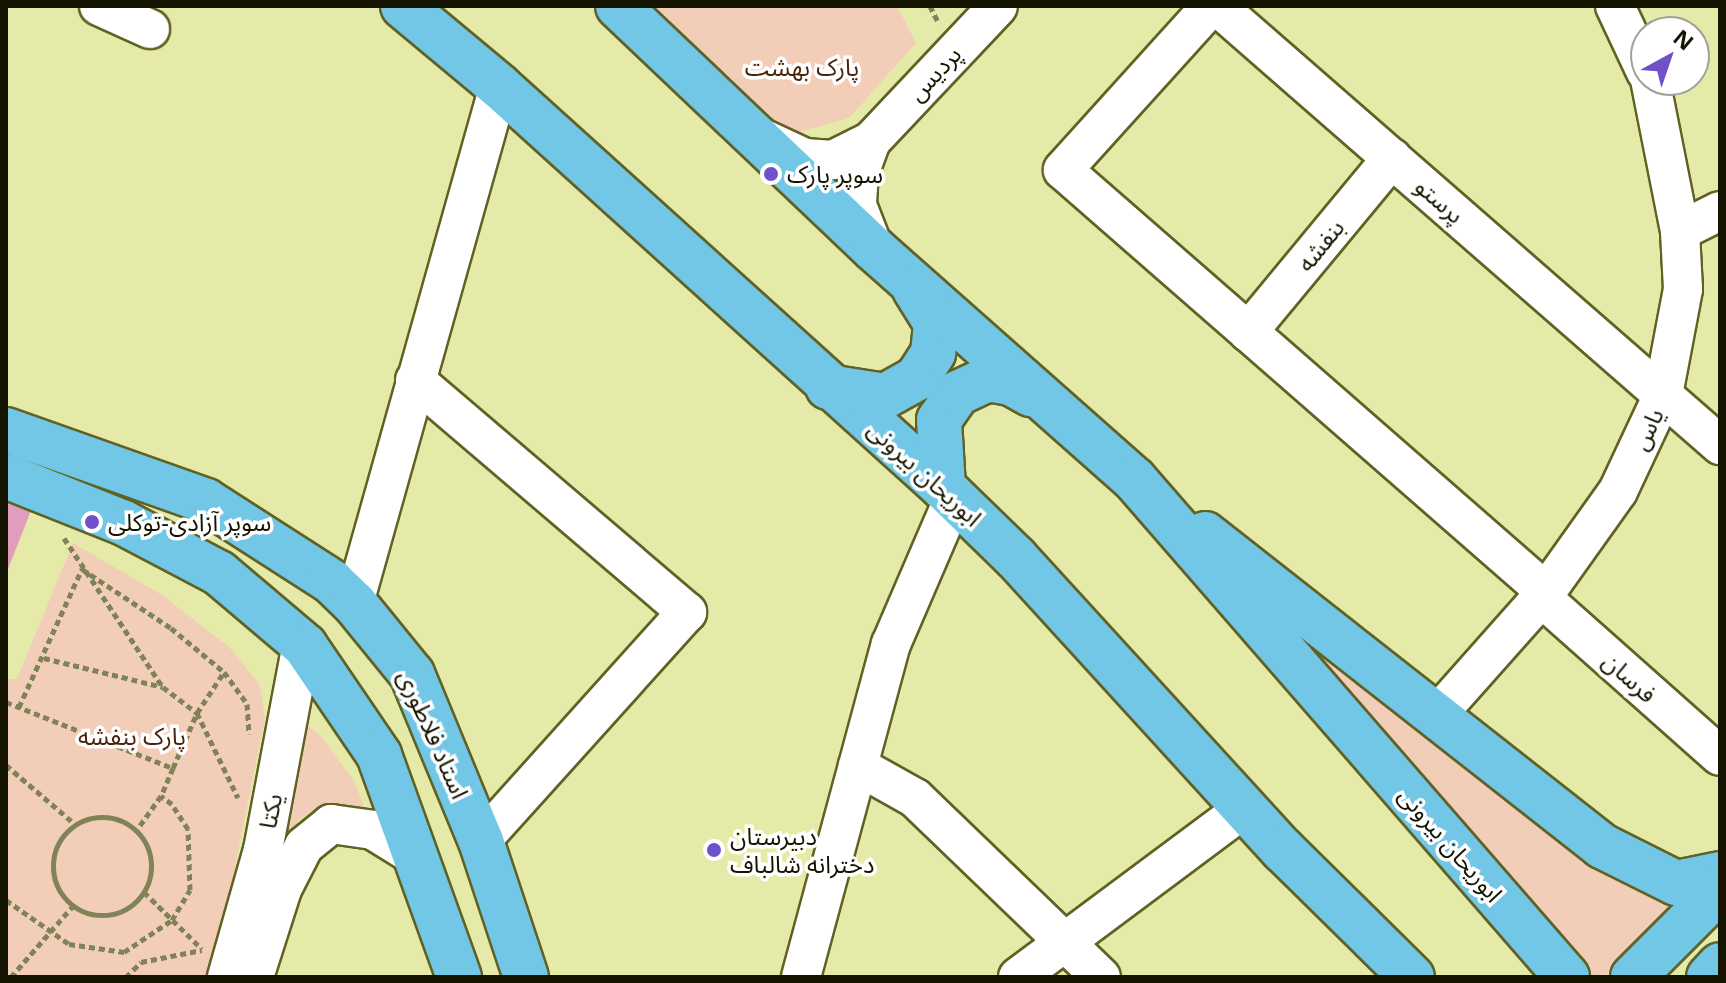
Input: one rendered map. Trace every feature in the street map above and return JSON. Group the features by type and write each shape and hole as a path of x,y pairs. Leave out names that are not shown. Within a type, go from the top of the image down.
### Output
{"main road":[{"name":"ابوریحان بیرونی","path":"403,6 499,86 828,387 949,492 1016,558 1245,808 1399,969"},
{"name":"ابوریحان بیرونی","path":"618,6 874,249 1037,397 1134,479 1567,977"},
{"path":"828,387 885,396 917,378 933,353 936,323 910,281"},
{"path":"949,492 939,420 958,393 988,379 1011,383 1037,397"},
{"name":"استاد فلاطوری","path":"6,430 206,501 332,582 354,603 412,674 481,841 526,977"},
{"path":"1134,479 1602,846 1646,872 1676,883 1720,874"},
{"path":"20,481 124,523 219,573 302,643 379,755 459,977"},
{"path":"1633,977 1720,890"},
{"path":"1709,977 1720,965"}],"street":[{"path":"99,6 150,29"},
{"name":"پردیس","path":"871,141 998,6"},
{"name":"پرستو","path":"1214,6 1720,445"},
{"name":"فرسان","path":"1214,6 1063,170 1544,595 1720,756"},
{"path":"1615,6 1630,38"},
{"path":"354,603 499,86"},
{"name":"یاس","path":"1436,716 1544,595 1618,491 1663,395 1683,289 1680,231 1653,96"},
{"path":"739,121 771,144 805,158 833,160 871,141"},
{"path":"871,141 859,174 857,205 874,249"},
{"name":"بنفشه","path":"1248,332 1392,158"},
{"path":"1680,231 1720,211"},
{"path":"415,380 687,612 481,841"},
{"path":"801,977 891,644 949,492"},
{"name":"یکتا","path":"227,970 263,850 302,643"},
{"path":"858,766 915,798 1101,977"},
{"path":"1018,977 1245,808"},
{"name":"یکتا","path":"227,970 282,889 304,846 331,824 373,830 415,856"}],"path":[{"path":"20,481 163,687 197,713 263,850"},
{"path":"19,707 82,569"},
{"path":"82,569 138,604 224,672 247,704 247,745"},
{"path":"44,658 163,687"},
{"path":"136,831 161,796 197,713 224,672"},
{"path":"6,702 173,768"},
{"path":"6,765 76,825"},
{"path":"238,798 241,785"},
{"path":"6,900 50,932 96,951 124,952 172,920 190,890 193,856 188,829 161,796"},
{"path":"107,817 136,831 151,860 144,892 119,912 103,916 73,906 58,887 53,864 60,842 76,825 107,817"},
{"path":"144,892 227,970"},
{"path":"11,977 73,906"},
{"path":"126,977 141,962 227,970"}],"green space":[{"name":"پارک بهشت","path":"645,6 897,6 916,43 849,118 784,136"},
{"name":"پارک بنفشه","path":"73,543 162,595 229,647 260,685 265,718 213,977 6,977 6,679 17,679"},
{"path":"1231,571 1685,896 1604,977 1592,977"},
{"path":"302,721 319,734 354,781 366,811 342,804 319,807 298,820 278,874"}],"building":[{"path":"6,482 38,493 6,574"}],"place":[{"name":"سوپر پارک","path":"771,174"},
{"name":"سوپر آزادی-توکلی","path":"92,522"},
{"name":"دبیرستان دخترانه شالباف","path":"714,850"}]}
